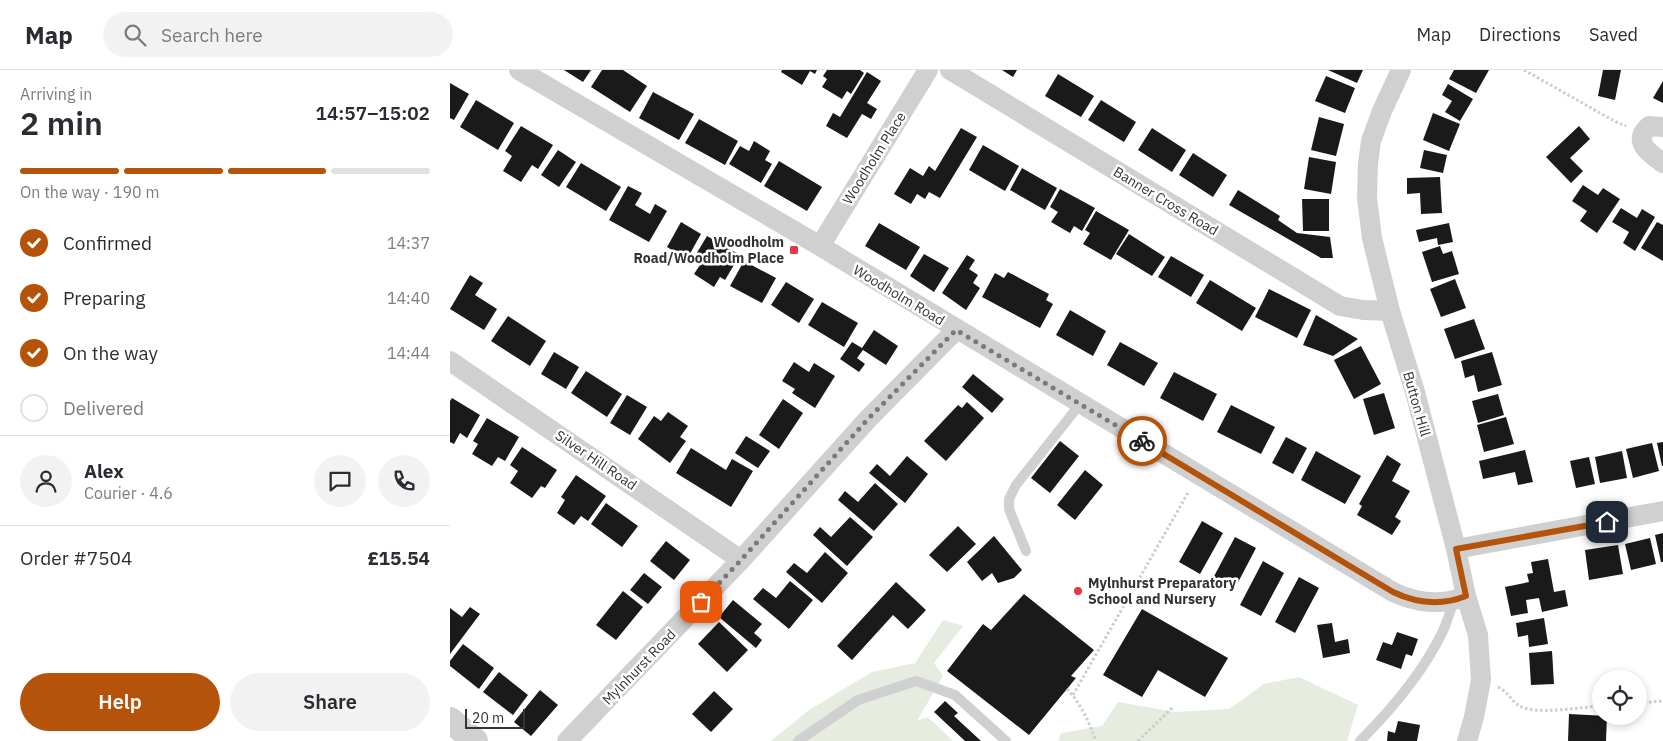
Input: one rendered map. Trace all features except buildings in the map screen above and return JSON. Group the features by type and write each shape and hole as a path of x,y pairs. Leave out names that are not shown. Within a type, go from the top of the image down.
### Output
{"street":[{"name":"Woodholm Road","path":"519,70 820,246 956,330 1393,592 1408,599 1432,602 1460,598"},
{"name":"Woodholm Place","path":"820,246 928,70"},
{"name":"Banner Cross Road","path":"950,70 1340,306 1363,310 1390,311"},
{"name":"Button Hill","path":"1401,70 1382,111 1371,141 1366,198 1372,238 1390,311 1415,392 1456,549 1460,598 1478,635 1481,680 1467,741"},
{"path":"1663,127 1649,126 1643,132 1642,140 1648,152 1663,163"},
{"name":"Mylnhurst Road","path":"567,741 741,560 868,419 956,330"},
{"name":"Silver Hill Road","path":"450,360 741,560"},
{"path":"1456,549 1663,511"},
{"path":"450,720 475,741"}],"lane":[{"path":"1026,551 1009,509 1009,499 1016,485 1080,404"},
{"path":"1360,741 1384,717 1418,674 1460,598"},
{"path":"798,741 858,700 916,681 955,694 1006,741"}],"path":[{"path":"1524,70 1616,122 1643,132"},
{"path":"1073,695 1198,475"},
{"path":"1481,680 1502,689 1520,706 1527,708 1541,711 1592,707"},
{"path":"1067,688 1089,721 1096,741"},
{"path":"1647,702 1663,701"},
{"path":"1138,741 1173,708"}],"shaded area":[{"path":"943,620 963,626 934,663 943,676 917,721 928,717 953,741 771,741 809,710 872,672 915,663"},
{"path":"1299,677 1358,705 1347,741 1058,741 1061,733 1102,726 1118,702 1175,712 1229,709 1264,684"}],"way so far":[{"path":"701,602 868,419 956,330 1142,441"}],"place":[{"name":"Woodholm Road/Woodholm Place","path":"794,250"},
{"name":"Mylnhurst Preparatory School and Nursery","path":"1078,591"}],"route":[{"path":"1142,441 1393,592 1408,599 1432,602 1454,600 1466,596 1456,549 1607,522"}]}
